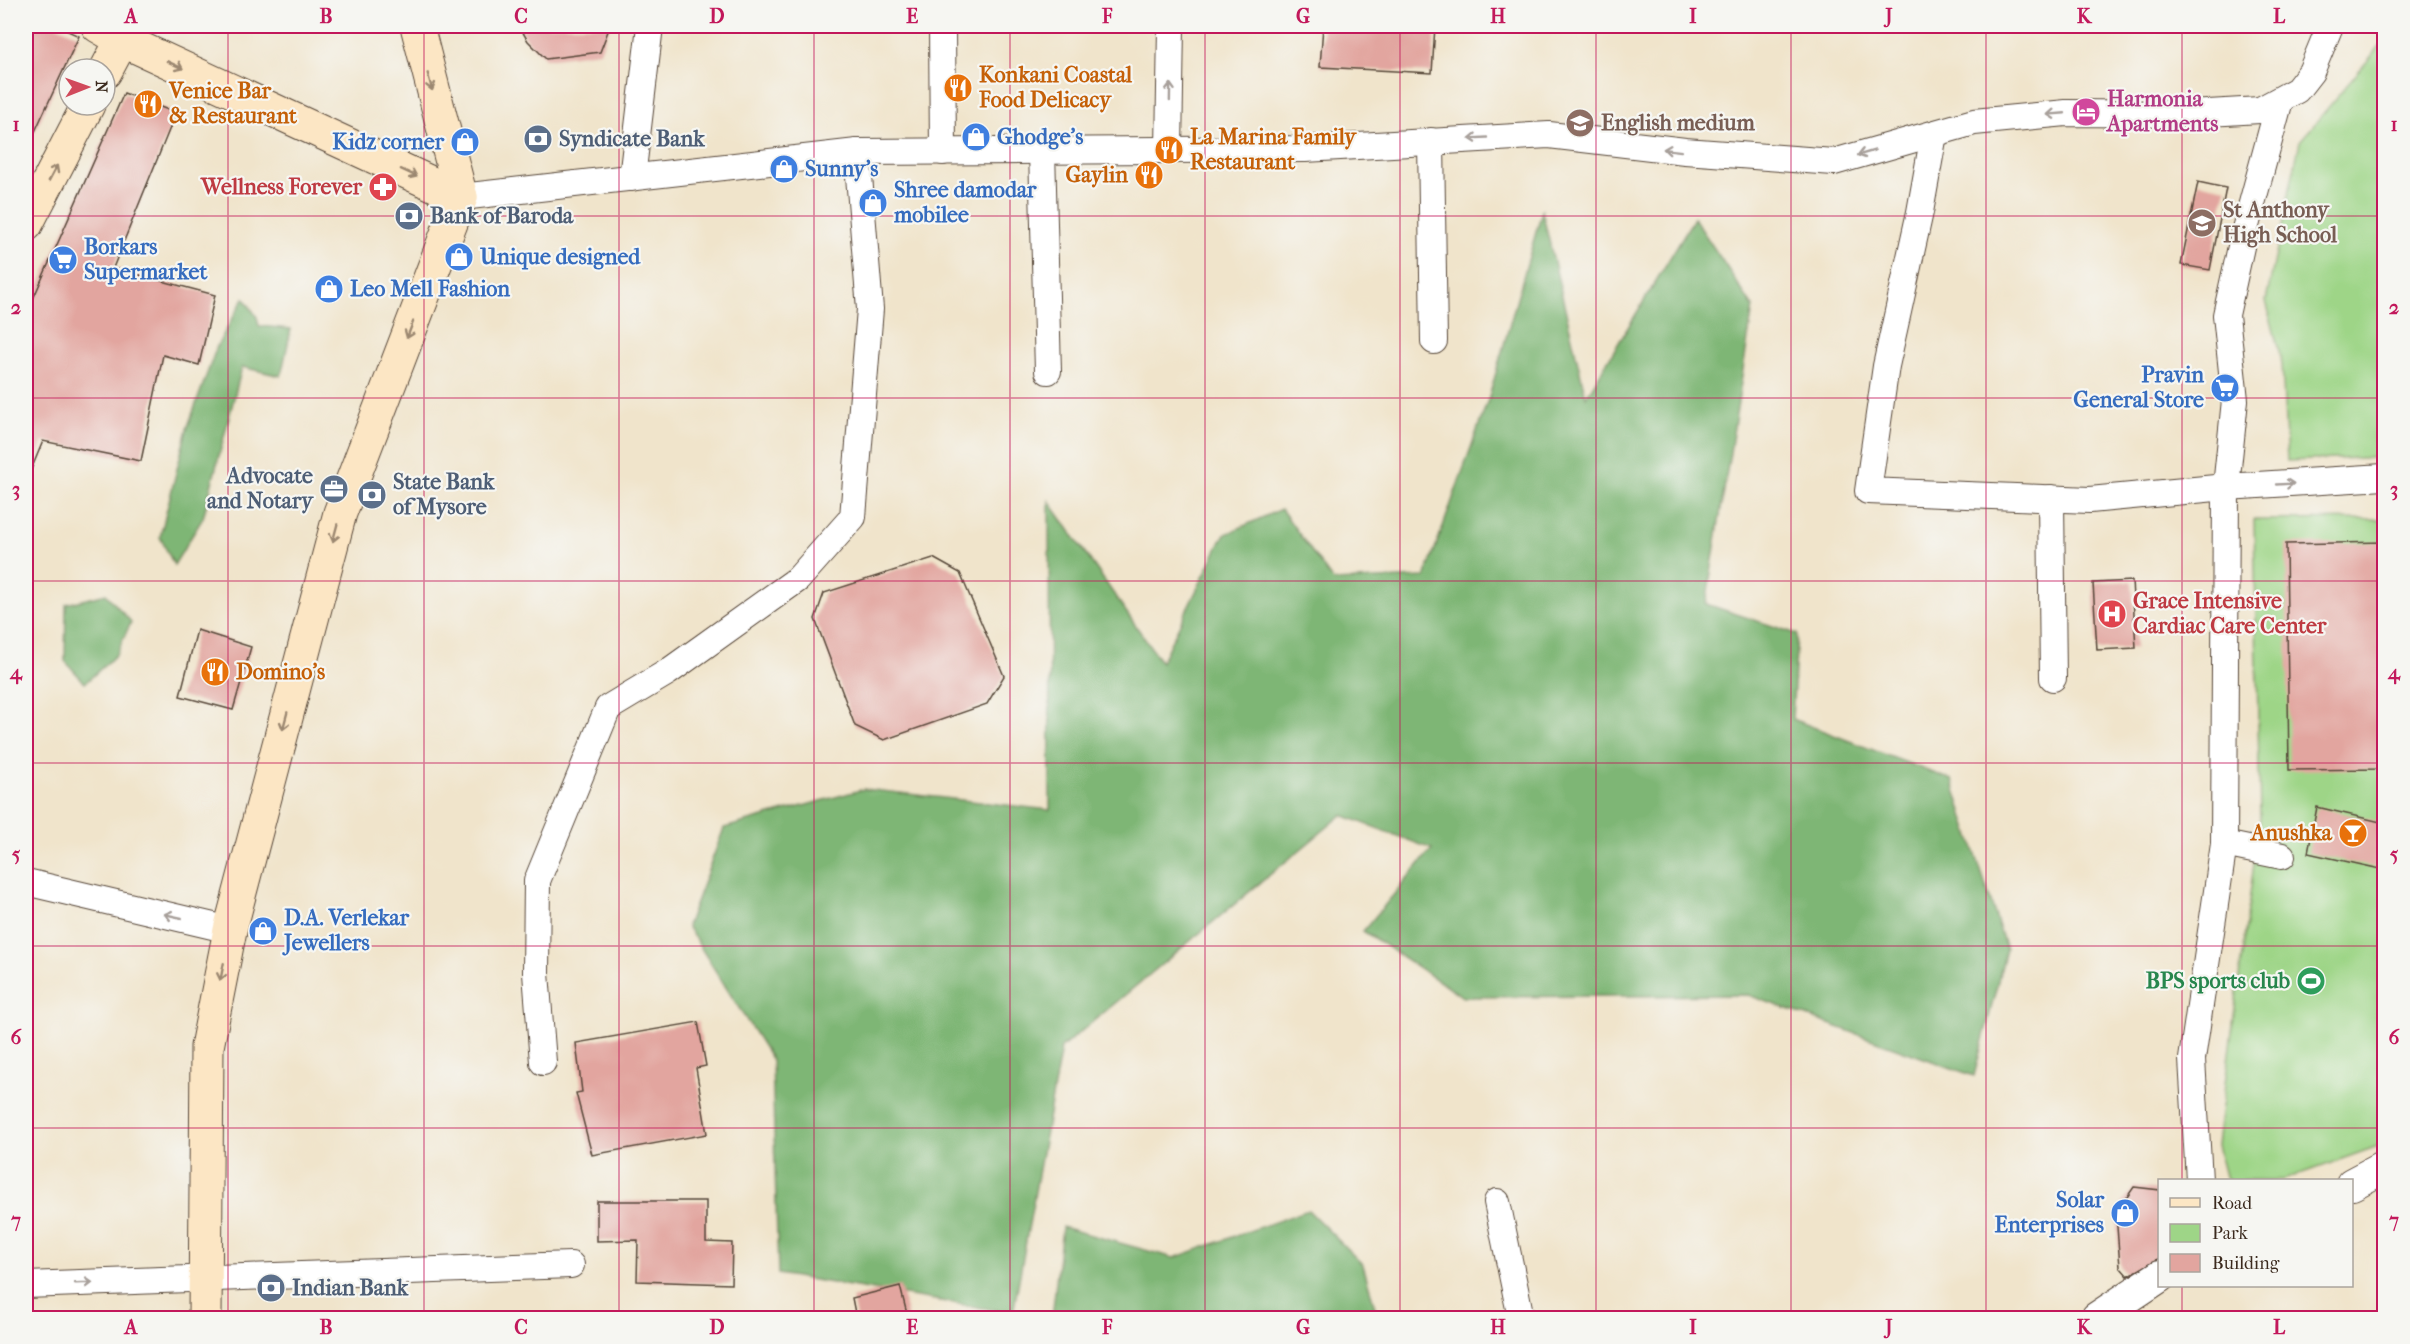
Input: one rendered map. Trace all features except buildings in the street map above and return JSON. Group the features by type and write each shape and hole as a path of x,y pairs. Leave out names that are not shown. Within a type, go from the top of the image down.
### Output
{"main road":[{"path":"205,1318 207,1047 230,930 340,513 461,197 417,26"},
{"path":"107,57 110,33 461,197"},
{"path":"26,225 82,117"}],"street":[{"path":"632,178 650,26"},
{"path":"942,26 943,152"},
{"path":"1169,150 1171,26"},
{"path":"461,197 857,152 1305,149 1549,135 1685,151 1834,162 1974,122 2066,113 2191,114 2260,111 2297,90 2311,72 2330,26"},
{"path":"2199,1179 2192,1059 2224,844 2226,487 2235,400 2226,315 2244,233 2280,100"},
{"path":"1934,134 1886,366 1868,492 2090,500 2226,487 2385,477"},
{"path":"1431,141 1434,340"},
{"path":"1042,151 1048,371"},
{"path":"543,1062 536,973 537,881 608,708 668,672 798,579 853,516 870,309 857,152"},
{"path":"2051,498 2053,678"},
{"path":"2224,844 2282,856"},
{"path":"26,882 230,930"},
{"path":"2353,1183 2385,1167"},
{"path":"1497,1202 1521,1318"},
{"path":"26,1285 571,1265"},
{"path":"2097,1318 2158,1277"}],"green space":[{"path":"2384,41 2384,457 2287,461 2282,363 2266,301 2300,141"},
{"path":"1542,211 1586,397 1694,218 1753,307 1706,604 1797,634 1792,719 1952,780 2006,949 1974,1076 1748,995 1463,997 1363,931 1432,849 1342,815 1061,1048 1013,1313 778,1274 772,1060 687,926 724,828 864,789 1050,810 1049,501 1161,662 1224,535 1281,509 1333,581 1425,577 1489,397"},
{"path":"244,298 257,317 259,326 291,329 281,376 242,367 203,518 174,565 160,537 187,429 217,346"},
{"name":"BPS sports club","path":"2384,519 2384,1144 2286,1179 2226,1179 2217,1145 2260,818 2254,520"},
{"path":"106,594 131,622 116,655 85,683 65,661 66,604"},
{"path":"1308,1210 1363,1265 1378,1318 1052,1318 1062,1227 1174,1258"}],"place":[{"name":"Konkani Coastal Food Delicacy","path":"958,88"},
{"name":"Venice Bar & Restaurant","path":"148,104"},
{"name":"Harmonia Apartments","path":"2086,112"},
{"name":"English medium","path":"1580,123"},
{"name":"Ghodge's","path":"976,137"},
{"name":"Syndicate Bank","path":"538,139"},
{"name":"Kidz corner","path":"465,142"},
{"name":"La Marina Family Restaurant","path":"1169,150"},
{"name":"Sunny's","path":"784,169"},
{"name":"Gaylin","path":"1149,175"},
{"name":"Wellness Forever","path":"383,187"},
{"name":"Shree damodar mobilee","path":"873,203"},
{"name":"Bank of Baroda","path":"409,216"},
{"name":"St Anthony High School","path":"2202,223"},
{"name":"Unique designed","path":"459,257"},
{"name":"Borkars Supermarket","path":"63,260"},
{"name":"Leo Mell Fashion","path":"329,289"},
{"name":"Pravin General Store","path":"2225,388"},
{"name":"Advocate and Notary","path":"334,489"},
{"name":"State Bank of Mysore","path":"372,495"},
{"name":"Grace Intensive Cardiac Care Center","path":"2112,614"},
{"name":"Domino's","path":"215,672"},
{"name":"Anushka","path":"2353,833"},
{"name":"D.A. Verlekar Jewellers","path":"263,931"},
{"name":"BPS sports club","path":"2311,981"},
{"name":"Solar Enterprises","path":"2125,1213"},
{"name":"Indian Bank","path":"271,1288"}]}
